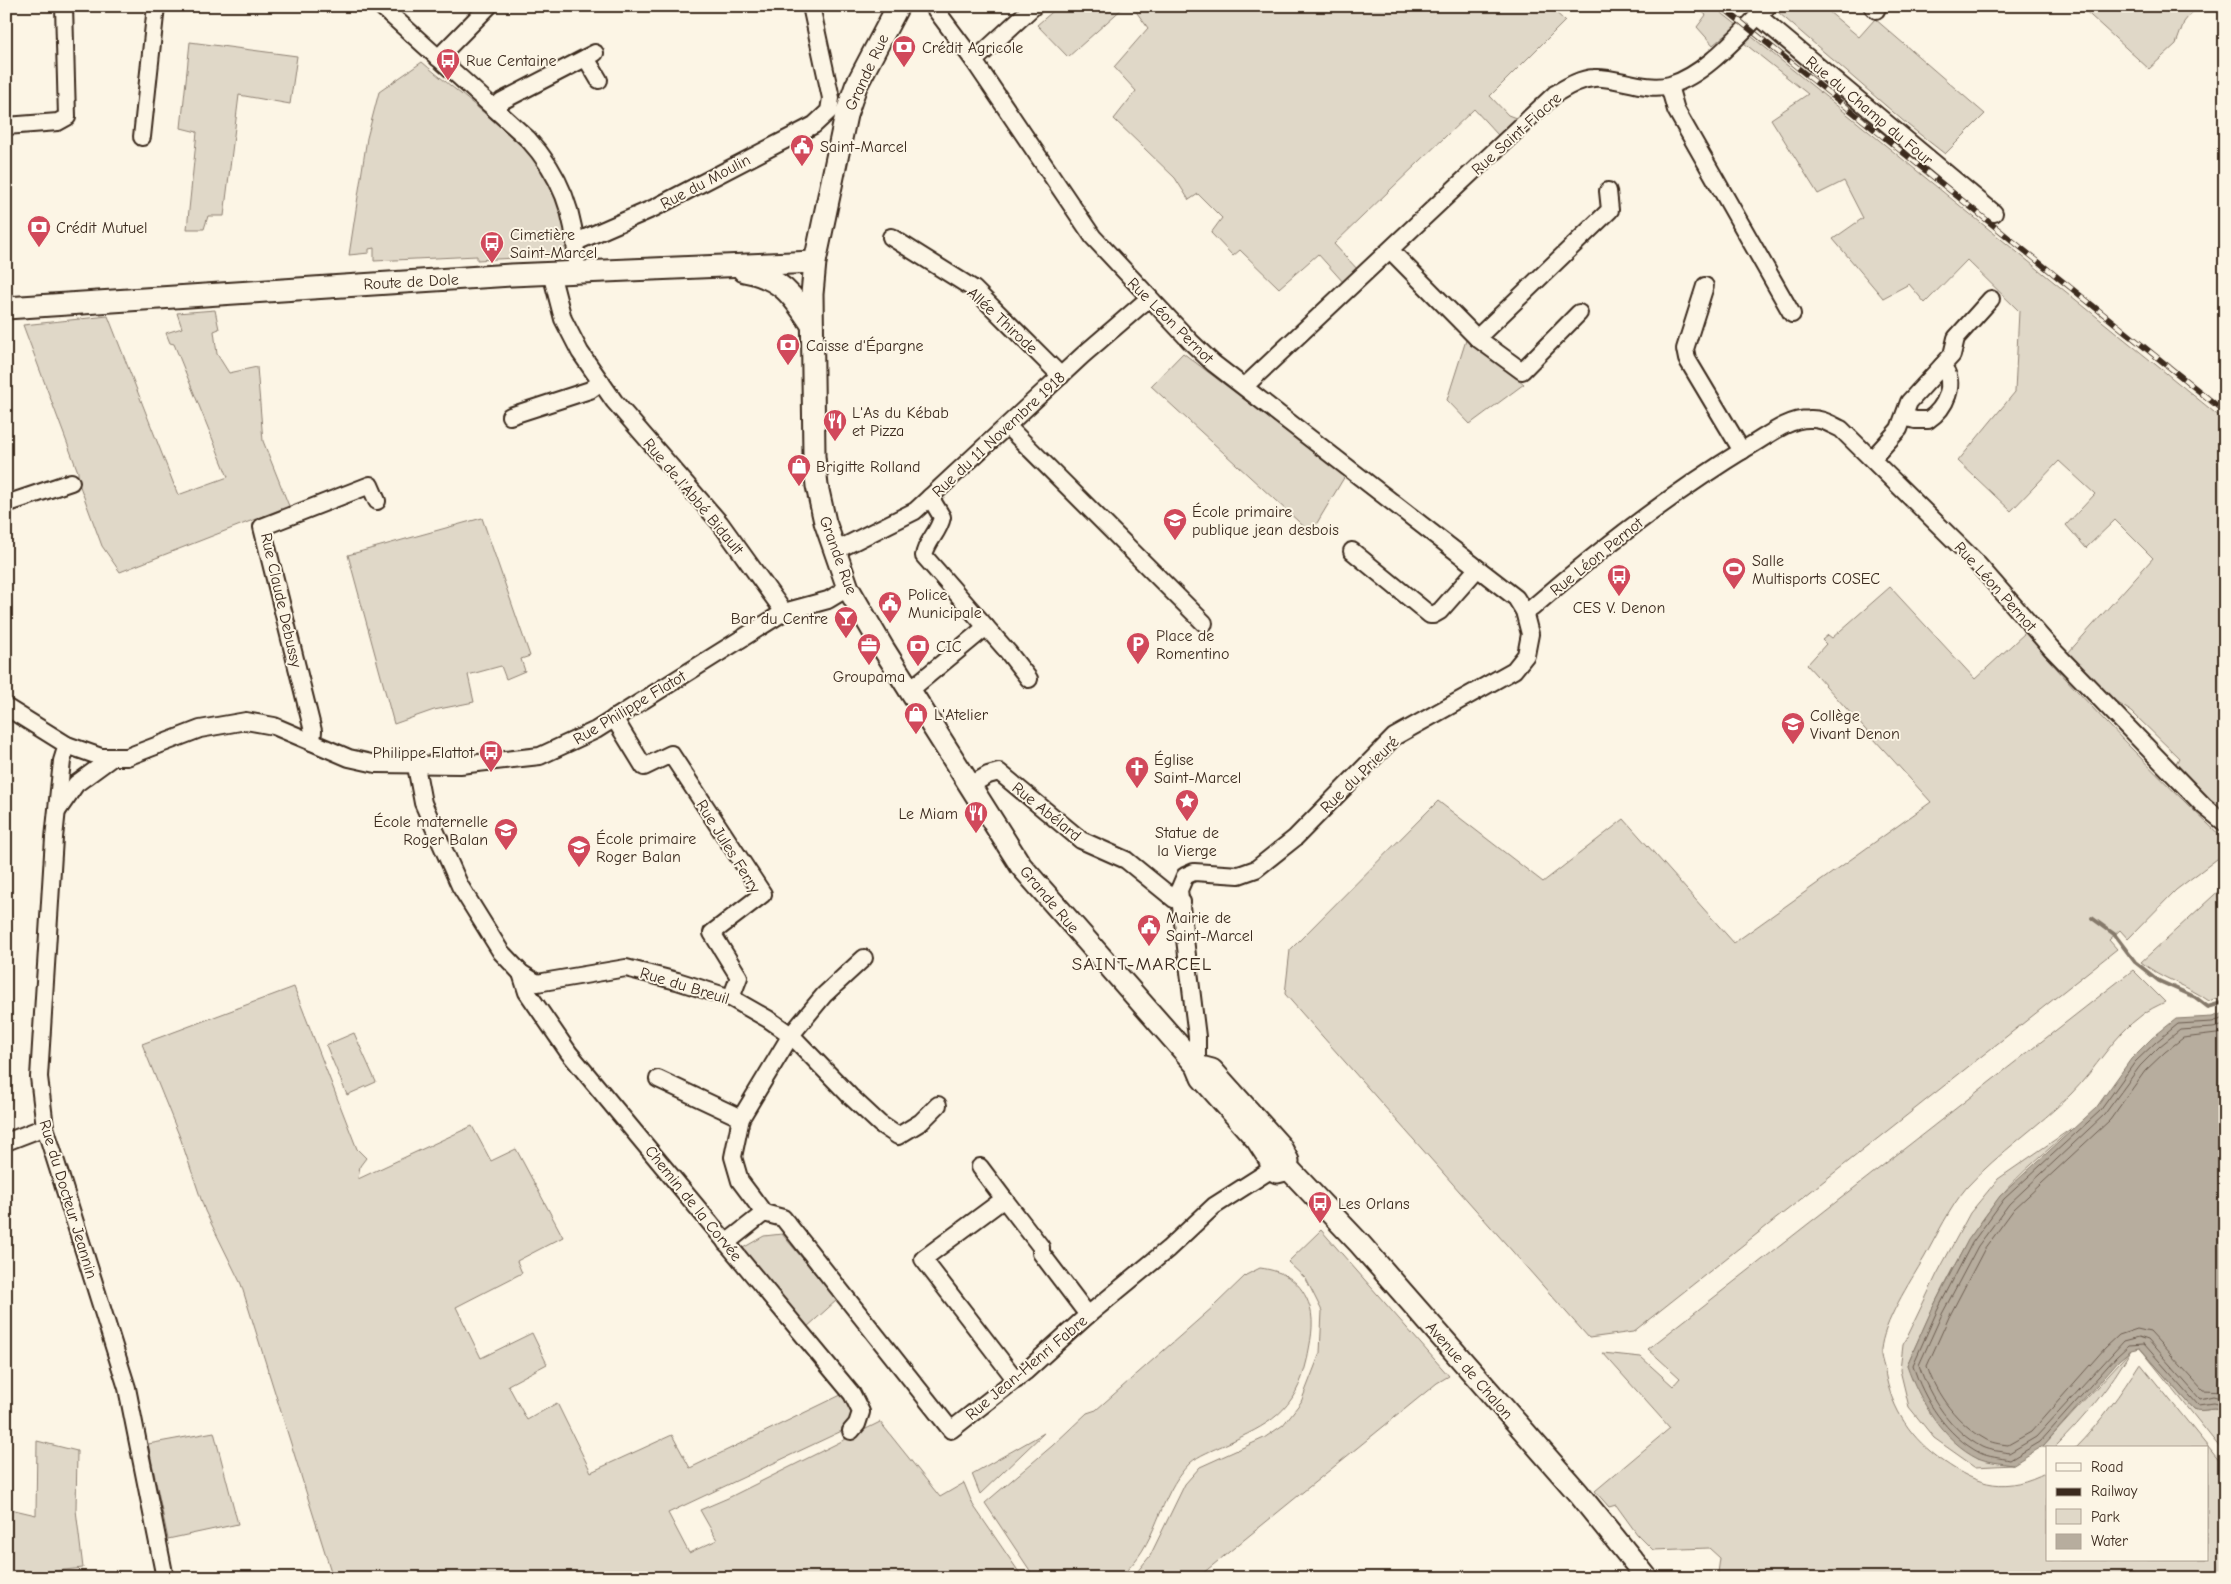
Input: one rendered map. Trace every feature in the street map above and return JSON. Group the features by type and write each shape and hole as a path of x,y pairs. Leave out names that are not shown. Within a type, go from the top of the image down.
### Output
{"main road":[{"name":"Grande Rue","path":"898,6 856,86 846,115 815,262 812,325 814,461 817,486 834,552 848,588 969,786 1021,866 1197,1066 1202,1078 1278,1163"},
{"name":"Route de Dole","path":"6,308 285,288 576,271 815,262"},
{"path":"722,266 762,275 781,285 791,294 812,325"},
{"name":"Avenue de Chalon","path":"1278,1163 1360,1244 1579,1494 1647,1578"}],"street":[{"path":"6,126 58,122 67,117 64,6"},
{"path":"142,137 156,6"},
{"path":"382,6 528,139 544,157 555,174 572,216 576,242 576,271"},
{"path":"438,58 489,6"},
{"name":"Rue du Moulin","path":"576,242 654,208 814,126 828,111 831,98 811,6"},
{"name":"Rue Léon Pernot","path":"933,6 974,61 1093,237 1148,298 1207,358 1516,598 1526,616 1532,608 1622,534 1703,474 1784,426 1808,418 1822,420 1841,429 1872,458 1975,561 2051,648 2149,750 2204,806 2225,823"},
{"path":"974,61 1034,6"},
{"path":"1872,6 1876,10 1878,6"},
{"name":"Rue Saint-Fiacre","path":"1245,386 1391,251 1555,94 1574,83 1595,78 1645,86 1669,86 1688,78 1721,52 1763,11"},
{"name":"Rue du Champ du Four","path":"1763,11 1994,212"},
{"path":"494,108 502,101 590,56 599,80"},
{"path":"1669,86 1676,110 1792,314"},
{"path":"1478,338 1610,210 1608,191"},
{"name":"Allée Thirode","path":"891,238 974,289 1061,376"},
{"path":"1391,251 1478,338 1522,371 1579,313"},
{"name":"Rue de l'Abbé Bidault","path":"551,273 563,319 580,352 630,420 720,523 784,612"},
{"path":"1706,286 1685,349 1687,359 1742,451"},
{"name":"Rue du 11 Novembre 1918","path":"834,552 915,511 1148,298"},
{"path":"1872,458 1899,429 1909,402 1952,355 1956,338 1991,298"},
{"path":"1905,417 1916,420 1928,420 1944,404 1950,384 1949,376 1942,366"},
{"path":"510,416 590,390 601,382"},
{"path":"1007,426 1204,623"},
{"path":"6,504 71,482"},
{"name":"Rue Claude Debussy","path":"312,742 313,731 262,527 370,485 377,501"},
{"path":"930,497 942,516 940,528 925,548 924,556 1029,679"},
{"path":"1352,551 1430,615 1440,611 1477,569"},
{"name":"Rue Philippe Flatot","path":"6,707 67,745 101,757 127,757 200,729 246,722 274,726 349,758 376,764 416,766 460,765 540,756 596,730 784,612 828,600 848,588"},
{"name":"Rue du Prieuré","path":"1182,902 1179,890 1185,876 1194,872 1239,874 1256,869 1295,838 1394,737 1491,683 1521,664 1529,645 1526,616"},
{"path":"910,690 986,627"},
{"name":"Rue Jules Ferry","path":"614,718 644,767 671,754 763,894 712,933 739,977 731,998"},
{"name":"Rue du Docteur Jeannin","path":"67,745 59,778 39,1063 45,1127 127,1388 165,1578"},
{"name":"Rue du Docteur Jeannin","path":"57,812 76,784 113,757"},
{"name":"Rue du Breuil","path":"416,766 423,803 460,886 501,952 521,973 537,983 626,968 677,981 731,998 768,1019 791,1036 853,1099 880,1124 898,1136 921,1122 938,1105"},
{"name":"Rue Abélard","path":"969,786 988,775 999,772 1081,840 1126,860 1174,899 1182,902"},
{"path":"1182,902 1197,1037 1197,1066"},
{"path":"726,1244 764,1213 740,1181 733,1157 741,1118 791,1036 824,995 864,958"},
{"name":"Chemin de la Corvée","path":"521,973 527,992 569,1053 675,1178 726,1244 852,1394 861,1412 857,1424 851,1431"},
{"path":"658,1078 741,1118"},
{"path":"6,1142 45,1127"},
{"name":"Rue Jean-Henri Fabre","path":"764,1213 783,1218 951,1430 1016,1380 1168,1249 1214,1206 1278,1163"},
{"path":"980,1167 1041,1247 1041,1253 1088,1316"},
{"path":"1004,1199 923,1259 1016,1380"}],"green space":[{"path":"1059,6 1125,6 1068,57 1037,25"},
{"path":"1132,6 1549,6 1565,21 1490,96 1508,115 1516,118 1498,135 1474,109 1334,244 1359,271 1344,283 1318,254 1279,288 1240,250 1233,256 1211,233 1222,218 1198,194 1189,200 1175,178 1114,119 1136,91 1114,67 1148,28"},
{"path":"1695,6 1713,6 1737,25 1713,45 1697,27 1706,15"},
{"path":"1785,6 1822,6 1859,37 1875,19 1985,114 1945,154 1908,125 1779,13"},
{"path":"2080,6 2197,6 2184,22 2176,44 2149,69"},
{"path":"1751,36 2225,421 2225,816 2174,767 2179,758 2132,712 2115,701 2067,654 2153,558 2115,520 2086,548 2066,525 2095,494 2059,461 2011,511 1958,461 2015,392 2019,311 1967,260 1925,303 1909,284 1883,298 1833,239 1863,218 1844,181 1818,194 1771,119 1808,94 1744,43"},
{"path":"190,42 297,56 290,104 239,95 224,216 208,216 204,229 187,229 197,132 181,128"},
{"path":"422,62 494,121 544,171 553,186 558,200 565,222 568,245 555,256 477,260 477,256 374,261 374,248 369,249 369,253 349,255 367,138 379,92"},
{"path":"215,310 219,329 214,331 217,354 229,373 257,367 263,441 289,506 120,572 102,546 78,481 78,472 23,325 108,316 178,495 228,477 174,344 170,343 166,333 182,328 177,313"},
{"path":"1467,337 1524,384 1470,424 1447,400"},
{"path":"1183,353 1345,476 1311,533 1151,386"},
{"path":"482,518 530,656 521,659 525,671 506,679 501,666 468,675 474,702 434,710 394,724 348,555"},
{"path":"1890,587 1975,679 2025,633 2122,739 2225,840 2225,853 2176,890 2128,939 2120,930 2109,940 2117,949 1633,1332 1589,1338 1285,994 1290,950 1438,801 1543,882 1624,819 1734,943 1931,802 1807,665 1826,644 1822,640 1828,635 1832,638"},
{"path":"2225,885 2225,995 2209,1001 2157,973 2141,962"},
{"path":"2133,970 2165,1002 2147,1011 2132,1023 2071,1094 1992,1162 1967,1187 1949,1212 1898,1303 1883,1339 1881,1355 1888,1386 1898,1411 1921,1443 1943,1461 1969,1477 1994,1484 2019,1483 2046,1472 2046,1562 2208,1562 2208,1447 2225,1468 2225,1578 1723,1578 1718,1573 1720,1558 1709,1548 1653,1550 1637,1534 1616,1505 1609,1507 1595,1491 1670,1428 1603,1353 1641,1357 1673,1386 1680,1378 1648,1349"},
{"path":"294,987 357,1149 366,1158 360,1166 358,1179 472,1126 491,1161 516,1149 563,1237 517,1261 522,1273 456,1307 481,1358 532,1333 547,1364 508,1385 527,1420 557,1403 591,1472 672,1435 690,1468 845,1393 855,1410 846,1429 668,1513 689,1553 717,1540 700,1510 728,1498 880,1422 940,1497 964,1483 973,1505 1023,1578 333,1578 241,1284 205,1211 181,1140 142,1044"},
{"path":"354,1033 376,1082 347,1095 326,1045"},
{"path":"2072,1128 2016,1179 1985,1216 1959,1256 1907,1365 1978,1458 2012,1465 1975,1467 1934,1438 1909,1407 1900,1370 1903,1345 1937,1274 1970,1213 1998,1179"},
{"path":"1321,1230 1449,1376 1437,1383 1197,1578 1132,1578 1150,1556 1185,1484 1200,1467 1264,1438 1283,1425 1301,1402 1320,1353 1322,1311 1306,1279 1288,1262"},
{"path":"782,1234 837,1300 806,1328 741,1249 764,1236"},
{"path":"1260,1268 1277,1272 1291,1279 1307,1298 1310,1307 1312,1334 1307,1360 1302,1378 1287,1405 1267,1423 1202,1455 1190,1463 1170,1491 1142,1551 1132,1565 1118,1578 1035,1578 985,1503 1052,1446 1087,1413 1096,1410 1213,1307 1246,1275"},
{"path":"2140,1348 2194,1409 2217,1409 2225,1413 2225,1454"},
{"path":"2131,1350 2106,1389 2077,1424 2056,1446 2043,1446"},
{"path":"2140,1363 2207,1446 2077,1446 2110,1407"},
{"path":"214,1432 238,1524 168,1539 148,1444"},
{"path":"1044,1433 980,1494 972,1474"},
{"path":"37,1441 77,1451 76,1510 83,1568 37,1573 37,1578 6,1578 6,1508 36,1515"}],"water":[{"path":"2225,1013 2225,1413 2217,1409 2194,1409 2140,1348 2131,1350 2119,1360 2043,1446 2012,1465 1978,1458 1965,1451 1943,1430 1934,1418 1918,1392 1907,1365 1932,1309 1968,1240 2000,1196 2096,1108 2131,1059 2152,1038 2176,1019 2212,1017"}],"waterway":[{"path":"2092,918 2114,934 2135,962 2159,981 2195,997 2208,1007 2225,1002"}],"railway":[{"path":"1721,6 2225,412"}],"place":[{"name":"Crédit Agricole","path":"904,68"},
{"name":"Rue Centaine","path":"448,81"},
{"name":"Saint-Marcel","path":"802,167"},
{"name":"Crédit Mutuel","path":"39,248"},
{"name":"Cimetière Saint-Marcel","path":"492,264"},
{"name":"Caisse d'Épargne","path":"788,366"},
{"name":"L'As du Kébab et Pizza","path":"835,442"},
{"name":"Brigitte Rolland","path":"799,487"},
{"name":"École primaire publique jean desbois","path":"1175,541"},
{"name":"Salle Multisports COSEC","path":"1734,590"},
{"name":"CES V. Denon","path":"1619,597"},
{"name":"Police Municipale","path":"890,624"},
{"name":"Bar du Centre","path":"846,639"},
{"name":"Place de Romentino","path":"1138,665"},
{"name":"Groupama","path":"869,666"},
{"name":"CIC","path":"918,667"},
{"name":"L'Atelier","path":"916,735"},
{"name":"Collège Vivant Denon","path":"1793,745"},
{"name":"Philippe Flattot","path":"491,773"},
{"name":"Église Saint-Marcel","path":"1137,789"},
{"name":"Statue de la Vierge","path":"1187,822"},
{"name":"Le Miam","path":"976,834"},
{"name":"École maternelle Roger Balan","path":"506,851"},
{"name":"École primaire Roger Balan","path":"579,868"},
{"name":"Mairie de Saint-Marcel","path":"1149,947"},
{"name":"Les Orlans","path":"1320,1224"}],"district":[{"name":"SAINT-MARCEL","path":"1142,963"}]}
